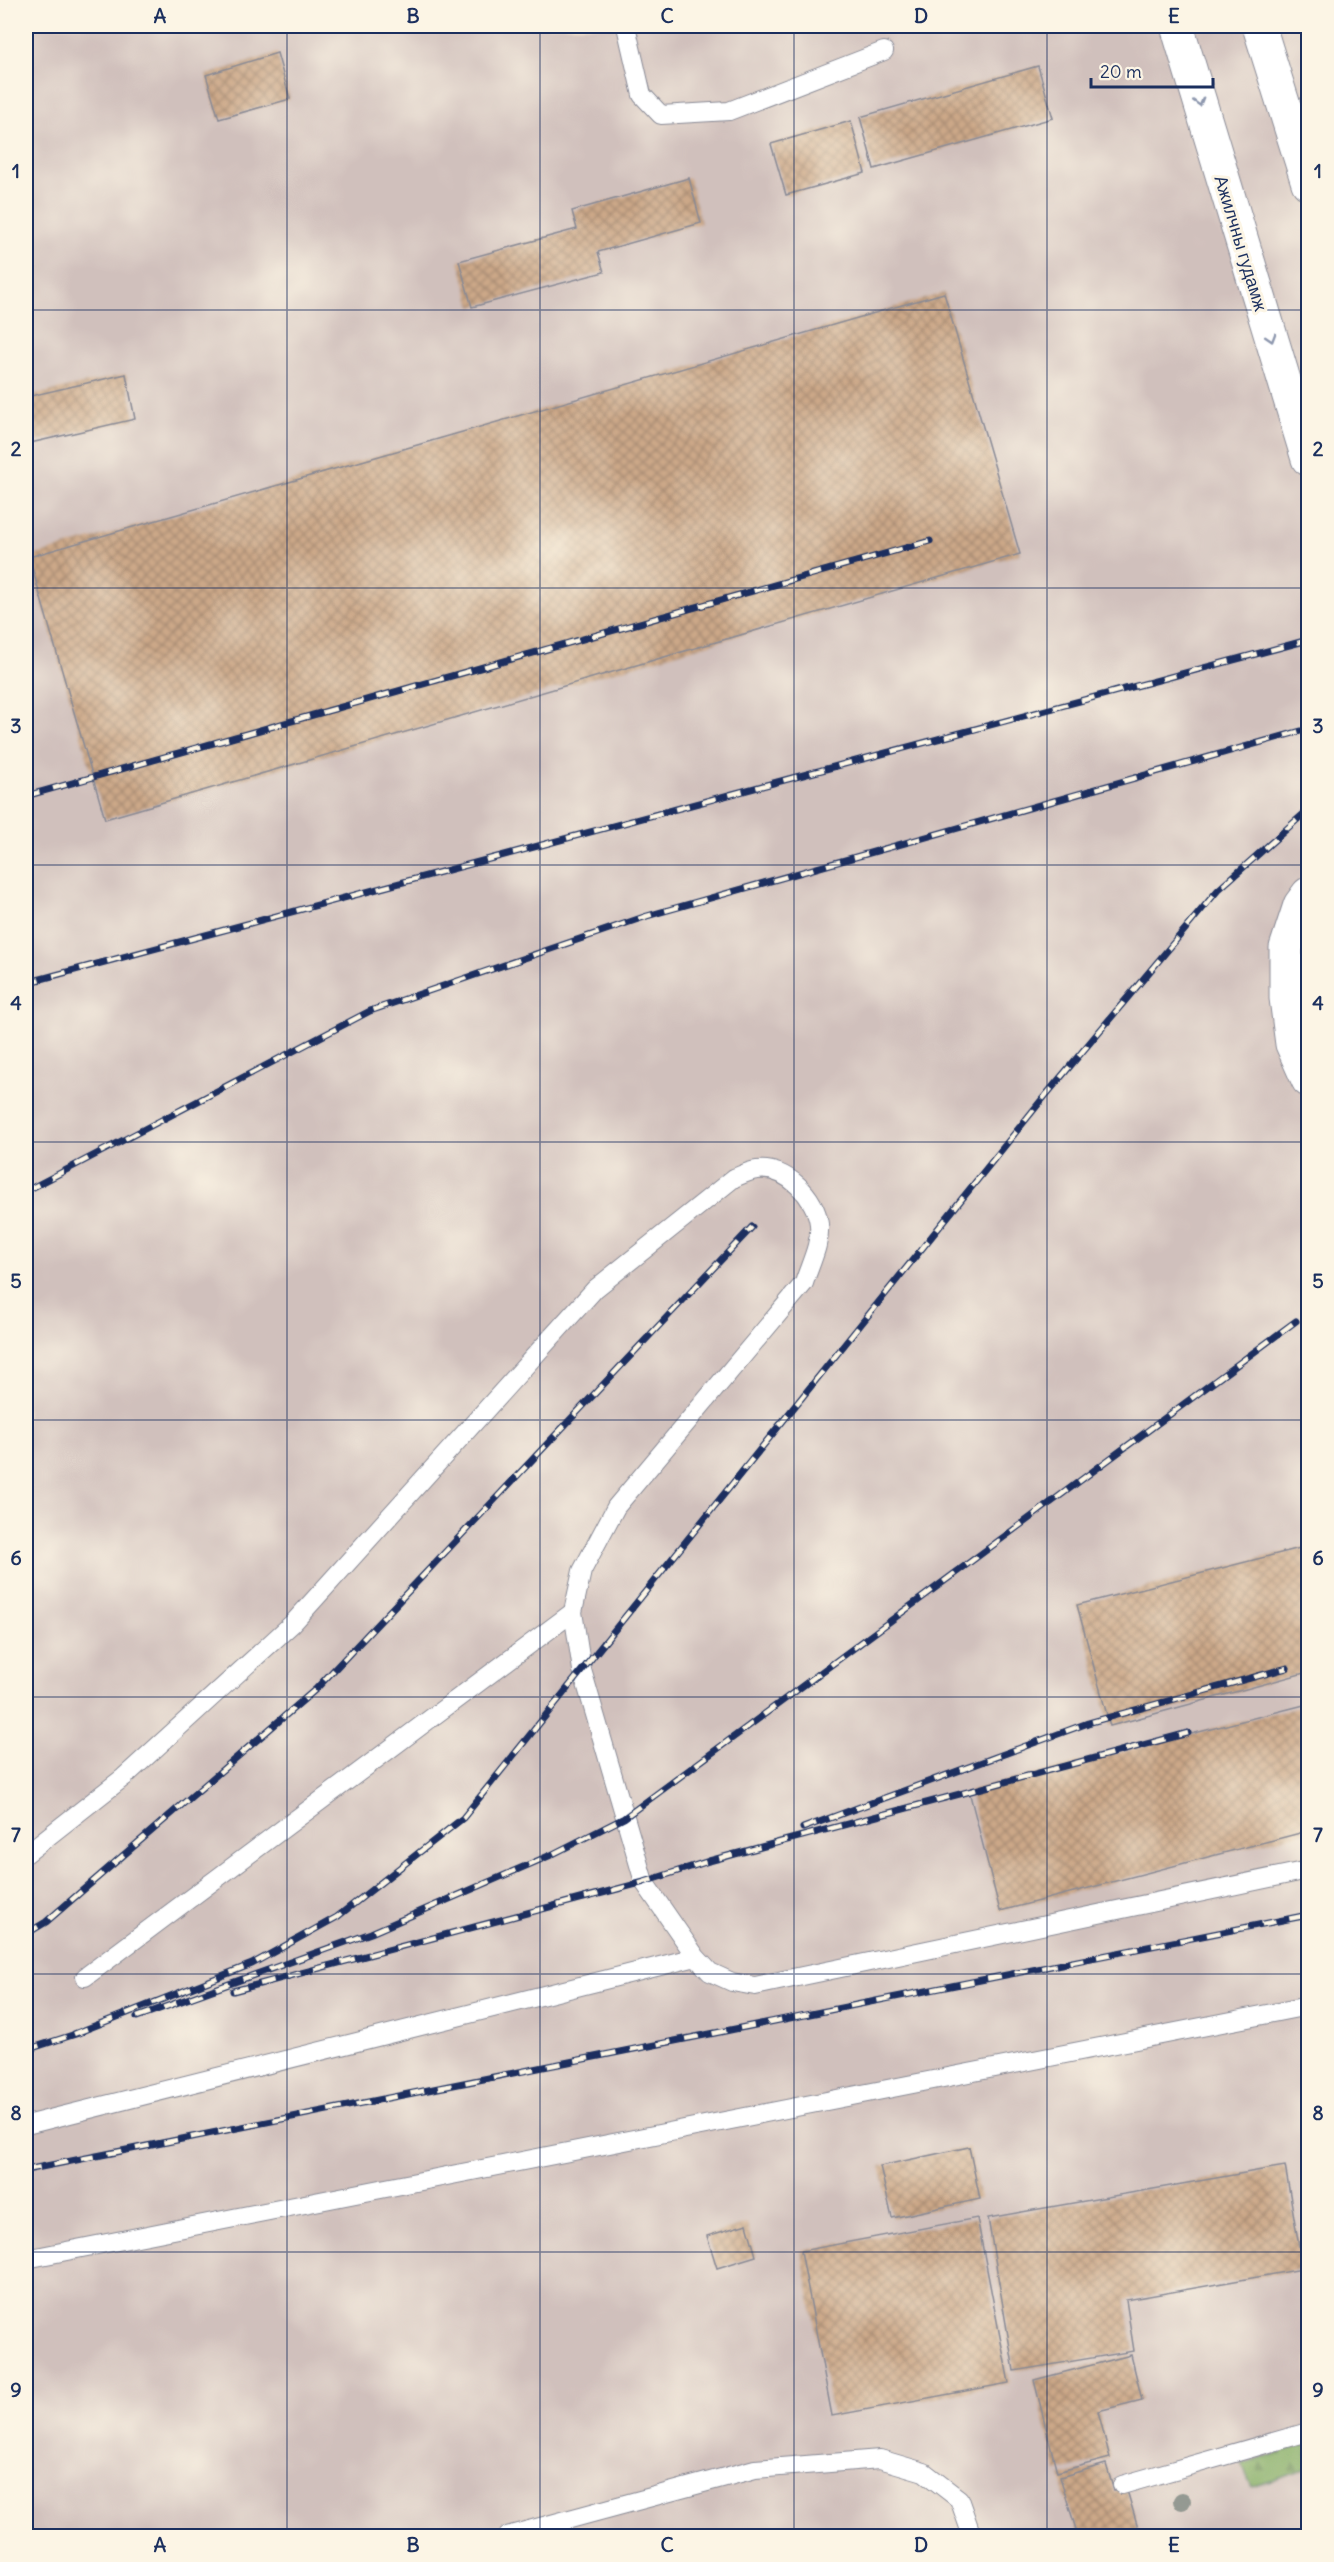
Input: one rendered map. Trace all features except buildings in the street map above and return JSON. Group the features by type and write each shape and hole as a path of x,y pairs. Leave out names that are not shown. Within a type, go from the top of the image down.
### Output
{"main road":[{"name":"Ажилчны гудамж","path":"1177,26 1222,182 1308,459"},
{"path":"1258,26 1308,183"},
{"path":"1308,894 1300,905 1286,948 1286,998 1292,1044 1308,1080"}],"lane":[{"path":"626,26 642,95 662,115 729,111 884,51"},
{"path":"26,1854 124,1777 293,1623 595,1289 734,1178 757,1170 772,1171 796,1183 812,1201 819,1223 818,1242 804,1283 616,1507 582,1571 573,1612 582,1670 644,1882 696,1957 710,1972 732,1982 755,1986 1308,1870"},
{"path":"85,1977 573,1612"},
{"path":"26,2125 696,1957"},
{"path":"26,2259 1308,2006"},
{"path":"1122,2485 1308,2432"},
{"path":"507,2536 755,2469 880,2459 924,2472 959,2499 972,2536"}],"shaded area":[{"path":"26,26 1308,26 1308,2536 26,2536"}],"green space":[{"path":"1308,2443 1308,2469 1252,2487 1242,2465"}],"railway":[{"path":"26,796 930,541"},
{"path":"26,983 1308,640"},
{"path":"26,1191 370,1011 647,916 1308,729"},
{"path":"74,2034 252,1964 337,1917 463,1818 1040,1102 1218,890 1308,810"},
{"path":"26,1934 46,1922 316,1689 752,1227"},
{"path":"137,2017 371,1933 551,1855 624,1818 1296,1321"},
{"path":"803,1828 1088,1723 1287,1668"},
{"path":"233,1991 644,1882 709,1861 1188,1733"},
{"path":"26,2170 1308,1915"},
{"path":"26,2050 82,2032"}]}
